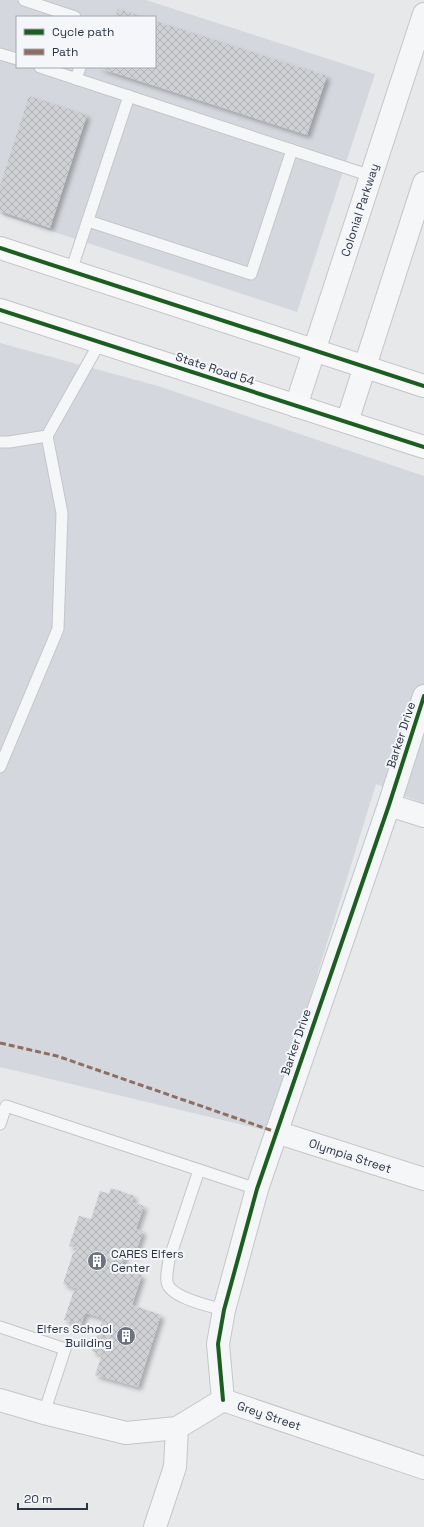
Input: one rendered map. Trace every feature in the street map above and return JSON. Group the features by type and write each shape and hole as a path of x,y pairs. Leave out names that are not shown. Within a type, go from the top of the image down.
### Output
{"main road":[{"path":"0,248 424,386"},
{"name":"State Road 54","path":"0,310 424,447"}],"street":[{"name":"Colonial Parkway","path":"296,406 424,14"},
{"path":"347,422 419,214 424,183"},
{"name":"Barker Drive","path":"222,1400 218,1344 224,1310 257,1189 424,696"},
{"path":"388,805 424,816"},
{"name":"Olympia Street","path":"276,1132 424,1179"},
{"name":"Grey Street","path":"0,1400 44,1413 126,1433 177,1428 222,1400 424,1468"},
{"path":"155,1527 174,1467 177,1428"}],"lane":[{"path":"24,0 72,16"},
{"path":"0,54 16,59"},
{"path":"43,68 371,176"},
{"path":"76,79 80,68"},
{"path":"71,272 129,96"},
{"path":"88,220 251,274 292,150"},
{"path":"0,766 58,629 62,513 47,436 100,342"},
{"path":"0,442 47,436"},
{"path":"0,1124 6,1106 257,1189"},
{"path":"199,1170 169,1260 167,1283 174,1292 184,1297 224,1310"},
{"path":"0,1328 65,1349 44,1413"}],"shaded area":[{"path":"0,0 146,0 375,74 297,312 0,214"},
{"path":"0,343 158,386 424,476 424,804 376,784 269,1131 0,1067"}],"building":[{"path":"118,9 140,16 115,16"},
{"path":"156,21 327,76 307,135 99,68 156,68"},
{"path":"29,96 87,115 50,228 0,211 0,186"},
{"name":"CARES Elfers Center","path":"111,1188 134,1196 132,1202 144,1206 136,1229 143,1231 135,1255 126,1252 121,1268 142,1275 132,1305 161,1315 138,1387 95,1375 102,1355 92,1351 103,1318 85,1313 81,1325 64,1320 74,1290 78,1292 79,1289 63,1284 73,1253 76,1252 77,1248 69,1246 79,1216 91,1219 100,1191 109,1194"}],"marked path":[{"path":"0,1043 57,1056 276,1132"}],"cycle path":[{"path":"0,248 424,386"},
{"path":"0,310 424,447"},
{"path":"223,1400 218,1344 224,1310 257,1189 389,805 424,696"}],"place":[{"name":"CARES Elfers Center","path":"97,1261"},
{"name":"Elfers School Building","path":"126,1336"}]}
